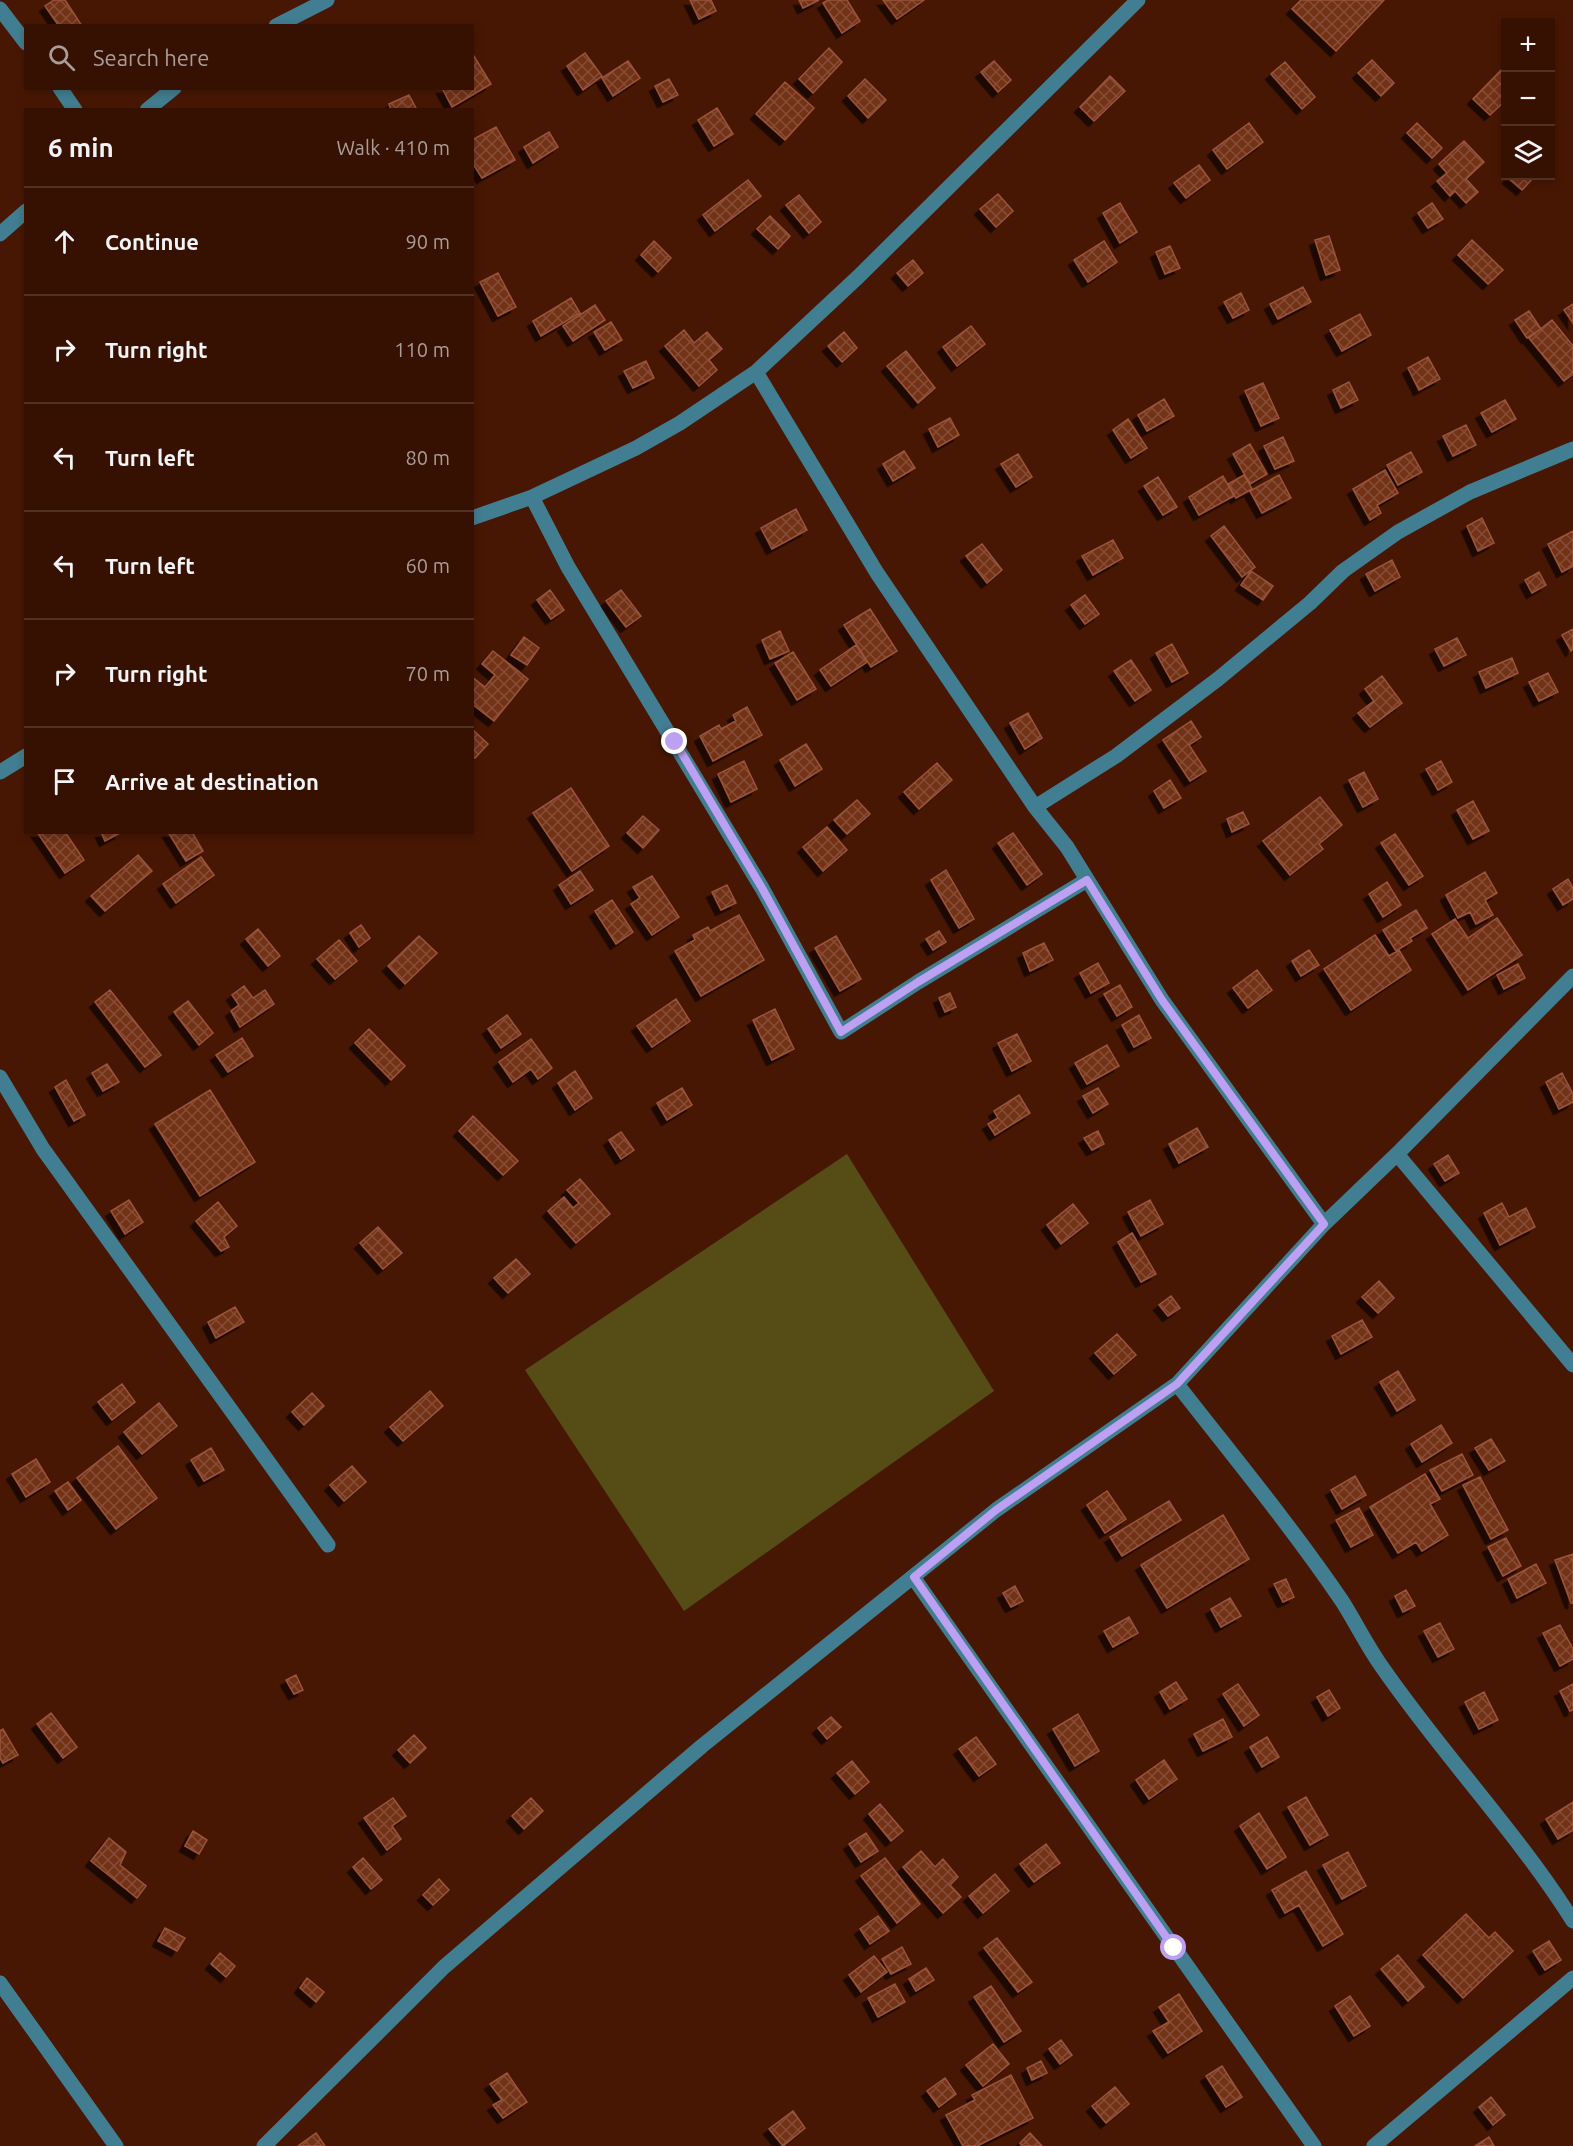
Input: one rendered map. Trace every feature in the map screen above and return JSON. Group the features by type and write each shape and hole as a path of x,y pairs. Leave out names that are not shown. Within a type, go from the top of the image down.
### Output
{"street":[{"path":"280,24 327,0"},
{"path":"474,517 532,497 645,443 680,423 756,372 858,277 1138,0"},
{"path":"0,9 24,40"},
{"path":"61,90 74,108"},
{"path":"149,108 172,90"},
{"path":"0,234 24,213"},
{"path":"756,372 877,573 1035,807 1061,839 1162,1000 1324,1224"},
{"path":"1035,807 1116,756 1218,680 1310,603 1343,571 1398,532 1470,492 1573,449"},
{"path":"532,497 567,567 762,888 841,1032 928,976 1087,880"},
{"path":"0,772 24,757"},
{"path":"264,2146 444,1967 702,1746 996,1510 1177,1384 1324,1224 1397,1154 1573,976"},
{"path":"0,1077 43,1149 328,1545"},
{"path":"1397,1154 1573,1365"},
{"path":"1177,1384 1298,1540 1342,1603 1381,1666 1556,1894 1573,1921"},
{"path":"914,1577 1314,2146"},
{"path":"1374,2146 1573,1978"},
{"path":"0,1983 116,2146"}],"shaded area":[{"path":"847,1154 994,1391 684,1611 525,1370"}],"building":[{"path":"54,0 65,0 81,24 58,24 45,6"},
{"path":"690,0 711,0 716,11 699,19"},
{"path":"799,0 819,0 803,8"},
{"path":"828,0 847,0 860,21 842,33 823,3"},
{"path":"883,0 924,0 897,19"},
{"path":"1301,0 1384,0 1336,51 1292,9"},
{"path":"829,48 842,62 813,93 799,79"},
{"path":"585,53 602,76 583,90 567,66"},
{"path":"474,56 491,84 452,107 443,90 474,90"},
{"path":"1372,60 1394,83 1381,96 1358,73"},
{"path":"628,61 640,78 613,96 602,78"},
{"path":"994,61 1011,80 998,92 981,72"},
{"path":"1285,62 1315,97 1302,109 1271,74"},
{"path":"1501,70 1501,105 1490,115 1473,99"},
{"path":"1110,76 1125,91 1094,121 1080,107"},
{"path":"669,79 678,95 663,102 655,86"},
{"path":"865,79 886,100 868,118 848,96"},
{"path":"785,82 814,108 785,140 756,114"},
{"path":"409,95 416,108 390,108 389,104"},
{"path":"717,108 733,134 714,146 698,120"},
{"path":"1249,123 1263,142 1227,169 1213,150"},
{"path":"1417,123 1442,148 1432,158 1407,133"},
{"path":"496,127 515,160 482,178 474,165 474,139"},
{"path":"549,132 558,147 533,163 524,147"},
{"path":"1464,141 1484,162 1466,179 1478,192 1466,203 1455,191 1450,196 1437,181 1447,173 1439,164"},
{"path":"1199,165 1210,180 1186,198 1174,183"},
{"path":"748,180 761,196 715,231 703,215"},
{"path":"1510,180 1531,180 1522,190"},
{"path":"998,194 1013,211 996,227 980,209"},
{"path":"799,195 821,222 809,233 786,205"},
{"path":"1120,203 1137,232 1120,243 1103,213"},
{"path":"1432,203 1443,219 1428,228 1418,213"},
{"path":"770,216 790,236 778,249 757,229"},
{"path":"1329,236 1340,270 1326,275 1315,240"},
{"path":"1472,240 1503,270 1488,284 1458,255"},
{"path":"654,241 671,258 658,272 641,255"},
{"path":"1104,241 1117,262 1088,282 1074,260"},
{"path":"1170,246 1180,268 1165,274 1156,252"},
{"path":"913,260 923,273 908,286 897,273"},
{"path":"498,273 516,307 498,316 480,282"},
{"path":"1303,287 1311,302 1278,319 1270,304"},
{"path":"1241,293 1249,310 1233,318 1224,302"},
{"path":"571,298 580,313 541,336 533,321"},
{"path":"1573,304 1573,323 1564,310"},
{"path":"595,305 605,320 573,341 563,326"},
{"path":"1529,311 1541,329 1527,338 1515,320"},
{"path":"1360,314 1371,335 1342,351 1330,330"},
{"path":"1552,320 1573,346 1573,374 1564,381 1529,338"},
{"path":"611,322 622,340 605,350 594,332"},
{"path":"971,326 985,344 957,366 943,347"},
{"path":"684,330 694,343 707,332 722,349 709,360 717,370 699,386 665,346"},
{"path":"844,332 857,348 842,362 828,346"},
{"path":"906,351 935,388 918,403 887,366"},
{"path":"1428,357 1440,379 1419,390 1408,368"},
{"path":"646,361 654,378 633,388 624,371"},
{"path":"1349,382 1358,400 1341,408 1333,390"},
{"path":"1263,383 1279,418 1261,426 1245,391"},
{"path":"1164,399 1174,416 1147,431 1138,415"},
{"path":"1505,400 1516,419 1492,432 1481,413"},
{"path":"950,418 959,435 938,447 929,429"},
{"path":"1128,419 1147,448 1131,458 1113,430"},
{"path":"1466,425 1476,445 1453,456 1443,436"},
{"path":"1283,437 1294,461 1275,469 1264,446"},
{"path":"1250,444 1267,474 1250,484 1233,454"},
{"path":"904,451 915,468 893,481 883,464"},
{"path":"1411,452 1422,472 1398,485 1387,465"},
{"path":"1018,454 1032,477 1016,487 1001,464"},
{"path":"1385,470 1398,493 1377,505 1381,513 1370,520 1353,489"},
{"path":"1244,475 1252,489 1236,498 1228,484"},
{"path":"1279,475 1291,498 1262,513 1250,491"},
{"path":"1223,476 1234,496 1199,515 1189,497"},
{"path":"1158,477 1177,507 1163,515 1144,486"},
{"path":"796,509 807,530 772,549 761,528"},
{"path":"1482,518 1494,543 1478,551 1467,526"},
{"path":"1224,526 1255,567 1242,577 1211,536"},
{"path":"1573,531 1573,566 1562,572 1548,544"},
{"path":"1113,540 1123,558 1093,575 1082,556"},
{"path":"982,544 1002,570 987,583 966,556"},
{"path":"1392,560 1400,577 1375,591 1366,574"},
{"path":"1251,571 1273,586 1263,600 1241,585"},
{"path":"1539,572 1546,585 1532,593 1525,580"},
{"path":"550,590 564,610 551,619 537,600"},
{"path":"621,590 641,616 626,627 606,601"},
{"path":"1085,595 1099,614 1085,624 1071,605"},
{"path":"870,609 897,651 871,667 844,625"},
{"path":"1573,629 1573,649 1571,651 1562,635"},
{"path":"780,631 789,651 770,659 762,640"},
{"path":"524,637 539,648 527,665 511,655"},
{"path":"1457,638 1466,655 1444,666 1435,649"},
{"path":"1172,644 1188,673 1172,682 1156,653"},
{"path":"856,645 867,662 831,686 820,670"},
{"path":"493,651 528,679 494,721 474,706 474,679 485,687 495,675 482,664"},
{"path":"793,652 816,689 797,700 775,663"},
{"path":"1512,658 1518,673 1486,688 1479,672"},
{"path":"1131,660 1151,690 1135,701 1114,671"},
{"path":"1548,673 1558,692 1539,701 1529,682"},
{"path":"1382,676 1402,703 1370,727 1358,713 1374,701 1365,689"},
{"path":"747,707 762,735 713,761 700,736 719,725 721,729 736,721 733,715"},
{"path":"1028,713 1042,738 1025,749 1010,723"},
{"path":"1191,721 1201,737 1189,745 1206,771 1190,781 1163,740"},
{"path":"474,731 488,744 474,757"},
{"path":"806,744 822,769 795,786 780,760"},
{"path":"744,761 757,789 731,802 718,774"},
{"path":"1441,761 1452,782 1438,790 1426,769"},
{"path":"937,763 952,780 919,809 904,792"},
{"path":"1364,772 1378,799 1363,807 1349,780"},
{"path":"1170,780 1181,798 1164,808 1154,791"},
{"path":"571,788 609,846 572,871 533,813"},
{"path":"1320,797 1342,825 1319,844 1323,849 1290,875 1263,841"},
{"path":"857,800 870,814 847,834 834,820"},
{"path":"1473,801 1489,831 1473,839 1457,810"},
{"path":"1243,812 1249,824 1232,832 1227,819"},
{"path":"643,816 659,830 643,848 627,833"},
{"path":"827,827 847,850 823,871 803,847"},
{"path":"1013,833 1042,874 1027,885 998,843"},
{"path":"38,834 66,834 84,860 65,873"},
{"path":"102,834 118,834 105,841"},
{"path":"169,834 193,834 203,851 186,861"},
{"path":"1395,834 1423,876 1409,885 1381,843"},
{"path":"138,855 152,871 105,911 91,896"},
{"path":"201,857 214,875 176,903 163,884"},
{"path":"946,870 974,919 959,928 931,880"},
{"path":"580,871 593,890 571,904 559,885"},
{"path":"1485,872 1497,893 1485,900 1493,915 1476,924 1470,912 1458,918 1446,895"},
{"path":"652,876 679,917 652,935 631,904 640,898 633,887"},
{"path":"1568,879 1573,888 1573,899 1563,905 1553,889"},
{"path":"1387,882 1401,905 1383,917 1369,894"},
{"path":"727,885 736,903 721,910 712,892"},
{"path":"612,900 633,932 616,944 595,911"},
{"path":"1416,910 1427,928 1410,938 1412,941 1396,951 1383,930"},
{"path":"739,915 764,960 701,996 675,951 695,940 693,935 708,927 710,931"},
{"path":"1497,918 1522,955 1468,990 1432,934 1455,919 1468,938"},
{"path":"361,925 370,938 359,947 350,933"},
{"path":"258,929 280,956 268,966 246,939"},
{"path":"939,931 946,942 933,950 926,939"},
{"path":"1375,935 1389,956 1399,950 1411,970 1351,1010 1324,969"},
{"path":"419,936 437,953 405,984 388,966"},
{"path":"836,936 861,979 840,991 815,948"},
{"path":"339,940 357,961 335,979 317,959"},
{"path":"1044,943 1053,960 1030,971 1023,953"},
{"path":"1309,950 1319,965 1301,976 1292,961"},
{"path":"1098,963 1109,983 1091,993 1080,973"},
{"path":"1518,964 1525,978 1504,989 1497,975"},
{"path":"1257,970 1272,990 1248,1008 1233,988"},
{"path":"1120,985 1132,1007 1117,1016 1104,994"},
{"path":"244,986 253,998 265,990 274,1004 240,1027 231,1011 239,1005 232,995"},
{"path":"110,990 161,1055 145,1067 95,1002"},
{"path":"950,993 956,1007 945,1012 939,998"},
{"path":"676,999 690,1021 652,1047 637,1026"},
{"path":"188,1001 213,1033 199,1045 174,1012"},
{"path":"775,1009 794,1049 772,1060 753,1020"},
{"path":"507,1015 521,1034 501,1048 488,1029"},
{"path":"1139,1015 1151,1038 1134,1047 1122,1025"},
{"path":"369,1029 405,1066 391,1080 355,1043"},
{"path":"1017,1034 1031,1061 1012,1071 998,1043"},
{"path":"242,1038 253,1056 228,1072 216,1055"},
{"path":"531,1039 552,1068 538,1079 531,1069 513,1082 499,1062"},
{"path":"1107,1045 1119,1066 1087,1084 1075,1063"},
{"path":"107,1064 119,1082 103,1091 92,1073"},
{"path":"575,1071 592,1098 575,1110 558,1083"},
{"path":"1562,1073 1573,1094 1573,1102 1559,1109 1546,1082"},
{"path":"66,1080 85,1115 74,1121 55,1087"},
{"path":"682,1088 692,1105 667,1120 657,1103"},
{"path":"1098,1088 1108,1104 1093,1113 1083,1096"},
{"path":"210,1090 255,1162 200,1196 155,1124"},
{"path":"1019,1095 1030,1113 995,1135 988,1124 998,1118 994,1111"},
{"path":"473,1116 518,1161 503,1175 459,1131"},
{"path":"1197,1128 1208,1147 1179,1163 1169,1144"},
{"path":"1098,1131 1104,1144 1092,1150 1084,1138"},
{"path":"621,1132 634,1150 621,1159 609,1140"},
{"path":"1448,1155 1459,1173 1445,1181 1434,1164"},
{"path":"580,1179 610,1214 576,1243 548,1211 564,1197 573,1208 579,1203 567,1190"},
{"path":"129,1200 143,1222 125,1234 111,1211"},
{"path":"1150,1200 1163,1224 1141,1236 1128,1212"},
{"path":"218,1202 237,1226 224,1237 229,1247 221,1251 196,1221"},
{"path":"1502,1203 1509,1217 1526,1208 1535,1227 1500,1245 1484,1213"},
{"path":"1073,1204 1088,1223 1061,1244 1047,1225"},
{"path":"378,1227 402,1253 383,1269 360,1243"},
{"path":"1132,1233 1156,1274 1141,1282 1118,1242"},
{"path":"516,1259 530,1274 508,1293 494,1278"},
{"path":"1379,1281 1394,1298 1378,1313 1362,1297"},
{"path":"1171,1296 1180,1308 1168,1316 1159,1305"},
{"path":"235,1307 244,1322 216,1338 208,1322"},
{"path":"1362,1320 1372,1337 1341,1354 1332,1336"},
{"path":"1117,1334 1136,1355 1114,1374 1095,1353"},
{"path":"1398,1371 1415,1400 1397,1411 1380,1382"},
{"path":"122,1384 135,1402 112,1420 98,1402"},
{"path":"430,1391 443,1406 403,1441 390,1427"},
{"path":"312,1393 324,1406 304,1425 292,1412"},
{"path":"159,1403 177,1426 142,1454 124,1432"},
{"path":"1441,1425 1452,1443 1422,1462 1411,1444"},
{"path":"1491,1439 1505,1461 1489,1470 1475,1448"},
{"path":"118,1446 157,1498 116,1529 77,1478"},
{"path":"211,1448 224,1470 204,1481 191,1460"},
{"path":"1462,1454 1473,1475 1442,1491 1430,1470"},
{"path":"36,1459 50,1482 26,1497 12,1474"},
{"path":"352,1466 366,1482 344,1501 330,1485"},
{"path":"1425,1474 1440,1499 1430,1504 1448,1535 1422,1551 1416,1542 1398,1553 1370,1507"},
{"path":"1355,1476 1366,1495 1342,1509 1331,1490"},
{"path":"1480,1477 1508,1530 1491,1539 1463,1485"},
{"path":"68,1482 81,1500 68,1510 55,1491"},
{"path":"1107,1491 1126,1519 1105,1533 1087,1505"},
{"path":"1169,1501 1181,1520 1122,1556 1110,1537"},
{"path":"1359,1508 1373,1535 1351,1547 1336,1520"},
{"path":"1223,1515 1249,1559 1167,1608 1141,1565"},
{"path":"1506,1538 1521,1566 1503,1576 1488,1547"},
{"path":"1573,1554 1573,1603 1571,1603 1555,1560"},
{"path":"1536,1564 1546,1583 1517,1598 1508,1579"},
{"path":"1286,1579 1294,1597 1283,1602 1274,1584"},
{"path":"1015,1586 1023,1601 1011,1607 1003,1593"},
{"path":"1406,1590 1415,1606 1403,1612 1395,1596"},
{"path":"1230,1598 1241,1616 1221,1627 1211,1609"},
{"path":"1129,1617 1138,1633 1113,1647 1104,1631"},
{"path":"1440,1623 1454,1649 1438,1657 1424,1631"},
{"path":"1560,1625 1573,1649 1573,1659 1560,1666 1543,1633"},
{"path":"296,1675 303,1690 294,1694 286,1680"},
{"path":"1176,1682 1187,1699 1170,1709 1160,1692"},
{"path":"1238,1684 1259,1715 1244,1726 1223,1694"},
{"path":"1573,1684 1573,1710 1570,1711 1560,1691"},
{"path":"1329,1690 1340,1708 1328,1716 1317,1697"},
{"path":"1484,1692 1498,1720 1479,1729 1465,1702"},
{"path":"51,1713 77,1747 63,1758 37,1724"},
{"path":"1078,1714 1099,1751 1075,1766 1053,1729"},
{"path":"831,1717 841,1727 827,1739 818,1728"},
{"path":"1223,1719 1232,1737 1203,1751 1194,1734"},
{"path":"3,1729 18,1755 3,1763 0,1758 0,1731"},
{"path":"414,1735 426,1748 410,1763 398,1750"},
{"path":"976,1737 996,1764 979,1776 959,1749"},
{"path":"1267,1737 1279,1757 1262,1767 1250,1747"},
{"path":"1164,1760 1177,1779 1149,1799 1136,1780"},
{"path":"852,1761 869,1782 855,1794 837,1773"},
{"path":"1306,1797 1328,1835 1310,1845 1288,1807"},
{"path":"393,1798 406,1816 392,1826 401,1839 387,1850 364,1818"},
{"path":"531,1798 543,1811 524,1829 512,1816"},
{"path":"1573,1802 1573,1830 1558,1839 1546,1819"},
{"path":"880,1804 903,1831 891,1841 869,1814"},
{"path":"1259,1813 1286,1857 1267,1869 1240,1826"},
{"path":"193,1831 207,1840 199,1854 185,1846"},
{"path":"866,1833 878,1851 861,1862 849,1844"},
{"path":"109,1838 126,1852 120,1865 146,1886 137,1898 91,1861"},
{"path":"1046,1844 1060,1863 1034,1882 1020,1864"},
{"path":"921,1851 935,1867 943,1859 958,1877 950,1885 961,1897 943,1913 903,1867"},
{"path":"1348,1852 1366,1886 1342,1899 1323,1865"},
{"path":"363,1858 382,1880 371,1889 353,1867"},
{"path":"885,1858 920,1904 897,1923 861,1876"},
{"path":"1306,1871 1343,1934 1323,1946 1299,1905 1285,1913 1272,1890"},
{"path":"995,1874 1009,1891 983,1913 969,1896"},
{"path":"439,1879 449,1890 433,1905 423,1895"},
{"path":"1466,1914 1489,1938 1495,1932 1513,1951 1463,1998 1423,1955"},
{"path":"878,1916 889,1931 870,1944 860,1929"},
{"path":"165,1928 185,1938 177,1951 158,1941"},
{"path":"997,1938 1032,1982 1018,1992 984,1948"},
{"path":"1549,1941 1561,1960 1545,1970 1533,1951"},
{"path":"902,1947 911,1964 891,1974 882,1959"},
{"path":"220,1953 235,1966 226,1977 211,1964"},
{"path":"1398,1955 1424,1987 1408,2001 1381,1969"},
{"path":"874,1956 887,1972 861,1992 849,1975"},
{"path":"926,1968 934,1980 916,1991 909,1979"},
{"path":"307,1978 324,1992 316,2002 300,1988"},
{"path":"895,1984 905,2002 878,2017 868,1998"},
{"path":"991,1986 1021,2031 1004,2042 974,1997"},
{"path":"1179,1994 1202,2031 1168,2053 1153,2031 1169,2022 1159,2007"},
{"path":"1350,1996 1370,2026 1354,2036 1335,2006"},
{"path":"1061,2040 1072,2055 1060,2064 1049,2049"},
{"path":"993,2044 1009,2064 983,2086 966,2065"},
{"path":"1041,2061 1047,2073 1032,2080 1027,2068"},
{"path":"1222,2066 1242,2097 1226,2107 1206,2076"},
{"path":"507,2073 527,2102 503,2118 493,2105 502,2100 490,2084"},
{"path":"1011,2075 1033,2118 977,2146 963,2146 946,2115 975,2100 972,2095"},
{"path":"945,2078 956,2094 939,2107 927,2091"},
{"path":"1115,2087 1129,2104 1106,2123 1092,2106"},
{"path":"1491,2097 1505,2115 1493,2125 1479,2107"},
{"path":"793,2111 805,2128 783,2146 769,2129"},
{"path":"316,2133 325,2146 298,2146"},
{"path":"1030,2133 1042,2146 1022,2146 1020,2143"},
{"path":"1489,2137 1494,2146 1475,2146"}],"route":[{"path":"675,742 762,888 841,1032 918,982 1087,880 1162,1000 1324,1224 1177,1384 996,1510 914,1577 1174,1948"}]}
